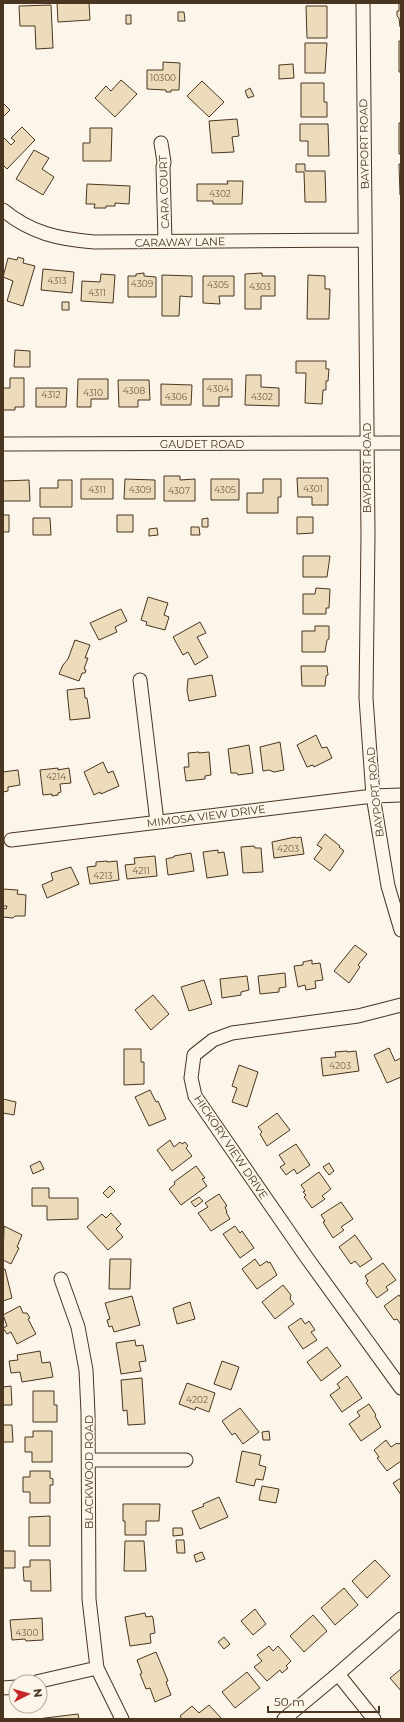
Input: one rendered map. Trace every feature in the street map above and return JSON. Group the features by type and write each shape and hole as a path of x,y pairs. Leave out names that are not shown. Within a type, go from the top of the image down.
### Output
{"street":[{"name":"BAYPORT ROAD","path":"363,3 367,443 366,698 373,796 388,886 401,930"},
{"name":"CARA COURT","path":"161,142 164,162 166,241"},
{"name":"CARAWAY LANE","path":"3,210 17,222 30,228 70,240 137,243 166,241 364,240"},
{"name":"GAUDET ROAD","path":"3,444 401,443"},
{"path":"140,680 157,822"},
{"name":"MIMOSA VIEW DRIVE","path":"11,840 373,796 401,795"},
{"name":"HICKORY VIEW DRIVE","path":"401,1005 358,1016 232,1033 213,1040 194,1055 191,1078 196,1096 225,1141 401,1388"},
{"name":"BLACKWOOD ROAD","path":"61,1279 78,1327 86,1370 89,1460 89,1599 97,1668 122,1719"},
{"path":"89,1460 186,1460"},
{"path":"284,1719 338,1674 401,1618"},
{"path":"48,1679 97,1668"},
{"path":"338,1674 374,1719"}],"building":[{"path":"57,3 89,3 90,20 58,22"},
{"path":"399,3 401,3 401,27 397,16 397,11 399,11"},
{"path":"51,5 53,48 36,49 35,26 20,26 19,6"},
{"path":"306,6 327,6 327,38 307,38"},
{"path":"178,12 184,12 185,21 178,21"},
{"path":"126,15 131,15 131,24 126,24"},
{"path":"399,41 401,41 401,72 399,72"},
{"path":"305,43 327,43 325,73 305,73"},
{"path":"163,62 180,63 179,90 171,90 171,92 166,92 166,90 147,89 147,70 163,70"},
{"path":"293,64 294,78 279,79 279,65"},
{"path":"121,80 137,94 115,117 95,98 106,86 111,91"},
{"path":"202,81 224,102 209,117 187,96"},
{"path":"301,83 324,83 324,102 327,102 327,117 301,117"},
{"path":"250,88 254,96 248,98 245,91"},
{"path":"3,103 10,110 3,117"},
{"path":"237,119 239,136 232,137 234,152 212,153 209,121"},
{"path":"399,123 401,123 401,154 399,154"},
{"path":"300,124 328,124 329,156 308,156 308,141 300,141"},
{"path":"22,127 35,140 7,169 3,165 3,137 11,145 15,141 11,138"},
{"path":"90,128 112,128 111,161 83,161 83,143 90,143"},
{"path":"34,150 49,158 42,169 54,177 43,195 16,179"},
{"path":"296,164 305,164 305,171 325,171 326,202 305,202 304,172 296,172"},
{"path":"399,164 401,164 401,195 400,195"},
{"path":"227,181 243,181 242,204 213,204 213,201 197,201 197,184 228,184"},
{"path":"87,184 130,186 129,204 115,203 115,206 94,208 95,204 86,204"},
{"path":"18,257 24,259 23,263 35,266 23,306 7,301 13,281 3,277 8,258 17,260"},
{"path":"43,269 74,272 72,293 41,290"},
{"path":"144,273 144,276 156,277 156,297 128,297 128,276 136,276 136,274"},
{"path":"262,273 262,276 275,276 275,296 261,296 261,309 245,309 245,274"},
{"path":"101,274 115,275 113,303 81,301 82,281 100,282"},
{"path":"162,275 192,276 192,297 180,296 179,316 162,316"},
{"path":"308,275 325,276 325,289 330,289 329,319 307,319"},
{"path":"203,276 234,276 234,296 219,296 220,304 203,303"},
{"path":"62,302 69,302 69,310 62,310"},
{"path":"15,350 30,351 30,367 14,367"},
{"path":"296,361 326,361 326,369 329,369 328,381 326,381 326,390 323,390 322,404 305,403 306,373 296,373"},
{"path":"246,375 261,375 261,387 279,388 279,406 245,405"},
{"path":"10,378 24,378 24,407 15,407 15,410 3,410 3,388 10,388"},
{"path":"78,379 108,379 108,399 91,399 91,407 77,407"},
{"path":"203,379 232,379 232,397 219,397 219,406 203,406"},
{"path":"118,380 149,380 150,400 138,400 138,407 119,407"},
{"path":"161,384 192,385 191,405 161,405"},
{"path":"36,388 67,388 66,407 36,407"},
{"path":"164,476 180,476 180,480 195,479 195,501 164,501"},
{"path":"297,478 328,478 328,505 312,505 312,497 298,497"},
{"path":"81,479 113,479 113,499 81,499"},
{"path":"125,479 155,480 155,499 124,499"},
{"path":"211,479 239,479 239,500 211,500"},
{"path":"263,479 281,479 281,497 278,497 278,513 247,513 247,493 263,493"},
{"path":"29,480 30,501 3,501 3,481"},
{"path":"58,480 72,480 72,507 40,507 40,488 58,488"},
{"path":"3,515 9,515 9,532 3,532"},
{"path":"117,515 133,515 133,532 117,532"},
{"path":"297,517 313,517 313,533 297,534"},
{"path":"33,518 50,518 51,535 33,535"},
{"path":"208,518 208,527 202,527 202,519"},
{"path":"191,527 199,527 200,535 191,535"},
{"path":"157,528 158,535 149,536 149,529"},
{"path":"303,556 330,556 327,577 303,577"},
{"path":"316,588 330,589 329,608 326,608 326,614 303,614 303,594 315,594"},
{"path":"148,597 168,603 164,615 169,617 165,630 146,625 147,622 141,620"},
{"path":"121,609 127,621 115,627 117,632 99,640 90,623"},
{"path":"200,622 206,633 197,637 208,657 195,665 188,652 183,655 173,637"},
{"path":"315,626 329,626 329,639 327,640 325,652 302,652 302,631 315,631"},
{"path":"75,640 90,645 85,658 88,658 84,669 86,670 85,673 82,673 79,681 59,674 63,665 68,659"},
{"path":"301,666 327,666 328,675 326,676 325,686 302,686"},
{"path":"212,675 216,696 189,701 187,690 188,679"},
{"path":"84,688 90,718 70,720 67,690"},
{"path":"316,735 322,748 327,747 332,758 314,767 313,765 307,767 297,745"},
{"path":"280,742 284,770 274,772 269,770 263,771 260,747"},
{"path":"249,745 253,773 238,775 237,773 231,773 228,749"},
{"path":"209,752 211,775 205,776 205,779 186,781 184,767 189,767 188,753"},
{"path":"103,762 108,773 113,771 119,786 101,794 100,792 94,795 84,772"},
{"path":"58,768 58,770 69,768 71,783 60,784 61,792 58,793 58,795 43,795 40,770"},
{"path":"18,770 20,785 8,787 8,791 3,792 3,772"},
{"path":"325,834 344,851 330,871 314,859 322,848 317,845"},
{"path":"301,837 304,854 274,858 272,842"},
{"path":"254,846 255,848 261,848 263,872 243,873 241,847"},
{"path":"218,850 218,853 224,852 228,875 207,878 203,852"},
{"path":"191,853 194,871 168,875 166,859"},
{"path":"155,856 157,876 127,879 125,865 135,864 134,858"},
{"path":"117,861 119,880 90,884 87,867 96,866 96,862"},
{"path":"71,867 79,884 47,898 42,885 53,880 51,873"},
{"path":"3,889 18,890 17,894 26,895 25,916 15,916 13,918 3,917 3,908 6,909 7,906 3,906"},
{"path":"355,945 367,954 358,965 360,967 349,983 334,971"},
{"path":"312,960 312,964 320,963 323,980 315,981 316,988 306,990 305,985 298,987 294,966 303,965 303,962"},
{"path":"285,973 286,987 279,988 279,992 260,994 258,976"},
{"path":"247,976 249,990 241,992 241,995 222,998 220,979"},
{"path":"204,980 212,1004 189,1011 181,987"},
{"path":"153,995 169,1014 151,1030 135,1010"},
{"path":"389,1048 395,1061 401,1058 401,1077 387,1083 374,1055"},
{"path":"124,1049 141,1049 141,1062 144,1062 144,1084 124,1085"},
{"path":"356,1051 359,1071 323,1076 321,1058 336,1057 335,1052"},
{"path":"239,1065 258,1072 247,1107 232,1102 237,1088 232,1086"},
{"path":"150,1090 156,1102 158,1101 166,1119 149,1126 135,1097"},
{"path":"3,1099 16,1102 14,1115 3,1113"},
{"path":"277,1113 290,1130 267,1146 260,1134 262,1132 258,1127"},
{"path":"170,1140 174,1147 180,1142 182,1144 185,1142 188,1146 186,1148 192,1156 172,1171 157,1150"},
{"path":"296,1144 310,1165 297,1174 294,1169 286,1175 280,1167 285,1164 279,1155"},
{"path":"40,1161 44,1169 33,1174 30,1166"},
{"path":"329,1163 334,1171 329,1175 323,1167"},
{"path":"196,1166 205,1178 202,1179 207,1186 181,1205 169,1189 175,1184 174,1182"},
{"path":"319,1172 331,1189 322,1196 325,1199 312,1208 304,1197 306,1195 303,1192 305,1191 301,1185"},
{"path":"110,1186 115,1191 108,1198 103,1193"},
{"path":"32,1188 49,1188 49,1198 78,1198 78,1219 47,1220 47,1206 32,1206"},
{"path":"219,1194 227,1206 225,1207 226,1212 230,1219 211,1231 198,1213 208,1207 205,1203"},
{"path":"199,1197 203,1201 195,1207 191,1202"},
{"path":"341,1202 353,1219 341,1227 344,1230 333,1238 323,1222 325,1221 321,1215"},
{"path":"111,1213 121,1224 116,1229 123,1237 108,1250 87,1227 102,1214 106,1218"},
{"path":"4,1226 22,1235 17,1247 19,1248 11,1264 3,1260"},
{"path":"235,1226 240,1233 242,1231 254,1248 240,1258 223,1234"},
{"path":"355,1235 372,1259 360,1267 355,1261 351,1264 339,1247"},
{"path":"110,1259 131,1259 130,1289 109,1289"},
{"path":"255,1259 260,1266 267,1261 268,1263 270,1262 277,1275 257,1289 242,1269"},
{"path":"383,1263 396,1280 386,1287 388,1290 377,1298 366,1283 368,1281 365,1276"},
{"path":"5,1269 12,1298 3,1301 3,1270"},
{"path":"283,1285 291,1295 290,1299 294,1304 275,1319 262,1302"},
{"path":"399,1295 401,1298 401,1325 397,1319 394,1320 384,1306"},
{"path":"132,1296 140,1325 114,1332 112,1326 109,1327 107,1320 110,1319 105,1303"},
{"path":"190,1302 195,1319 177,1324 173,1308"},
{"path":"20,1306 23,1313 27,1313 30,1318 28,1319 36,1334 17,1344 11,1332 7,1334 3,1328 7,1326 3,1315"},
{"path":"301,1318 305,1324 309,1321 315,1330 311,1332 317,1340 303,1349 288,1327"},
{"path":"135,1340 136,1346 143,1345 146,1361 139,1362 141,1371 121,1374 116,1343"},
{"path":"327,1347 341,1366 321,1381 307,1362"},
{"path":"40,1351 42,1363 50,1362 53,1377 22,1382 20,1372 11,1373 9,1361 18,1360 17,1355"},
{"path":"222,1361 239,1367 231,1390 214,1384"},
{"path":"347,1376 362,1398 342,1412 330,1395 340,1388 337,1384"},
{"path":"142,1378 145,1424 128,1425 127,1410 123,1411 121,1380"},
{"path":"187,1383 215,1393 209,1412 196,1407 195,1410 179,1404"},
{"path":"11,1386 12,1405 3,1405 3,1387"},
{"path":"33,1391 54,1391 54,1405 57,1405 57,1422 33,1422"},
{"path":"369,1404 381,1427 361,1441 349,1424 360,1416 357,1412"},
{"path":"240,1408 259,1432 243,1444 235,1433 232,1435 222,1421"},
{"path":"3,1425 12,1425 13,1442 3,1442"},
{"path":"33,1431 52,1431 52,1462 32,1462 32,1452 25,1452 25,1437 33,1437"},
{"path":"269,1431 270,1440 263,1440 262,1432"},
{"path":"386,1440 391,1447 397,1443 401,1443 401,1461 387,1471 377,1458 379,1457 374,1450"},
{"path":"242,1451 261,1455 259,1465 266,1467 263,1480 256,1479 254,1486 236,1482"},
{"path":"30,1471 50,1471 50,1478 53,1479 53,1485 50,1485 50,1503 30,1503 30,1492 23,1492 23,1477 30,1477"},
{"path":"401,1478 401,1495 393,1483"},
{"path":"262,1486 279,1489 276,1503 259,1500"},
{"path":"219,1497 228,1517 200,1529 192,1511"},
{"path":"123,1504 160,1504 159,1521 146,1521 146,1535 125,1535"},
{"path":"50,1516 50,1546 29,1546 29,1517"},
{"path":"173,1528 182,1528 183,1535 173,1536"},
{"path":"176,1540 184,1540 185,1553 177,1553"},
{"path":"125,1541 144,1541 146,1571 124,1571"},
{"path":"3,1551 15,1551 15,1568 3,1568"},
{"path":"202,1552 205,1559 196,1562 194,1555"},
{"path":"30,1560 50,1560 51,1591 31,1591 31,1581 24,1581 23,1567 30,1567"},
{"path":"375,1560 390,1576 367,1598 352,1581"},
{"path":"344,1588 358,1605 335,1625 321,1608"},
{"path":"255,1609 266,1624 253,1635 241,1621"},
{"path":"145,1613 146,1617 152,1616 153,1618 155,1633 150,1634 151,1643 130,1646 125,1617"},
{"path":"313,1615 327,1631 304,1652 290,1636"},
{"path":"42,1618 43,1640 12,1640 10,1620"},
{"path":"224,1637 230,1644 224,1649 218,1642"},
{"path":"269,1646 273,1651 278,1646 291,1661 286,1666 288,1668 282,1673 280,1670 267,1681 254,1667 262,1661 257,1655"},
{"path":"156,1652 168,1681 166,1682 171,1695 155,1702 150,1688 146,1689 140,1674 142,1673 137,1660"},
{"path":"401,1669 401,1691 390,1678"},
{"path":"247,1672 260,1688 235,1708 222,1692"},
{"path":"209,1705 222,1719 182,1719 180,1716 192,1706 199,1713"},
{"path":"78,1714 79,1719 39,1719 45,1718"}]}
